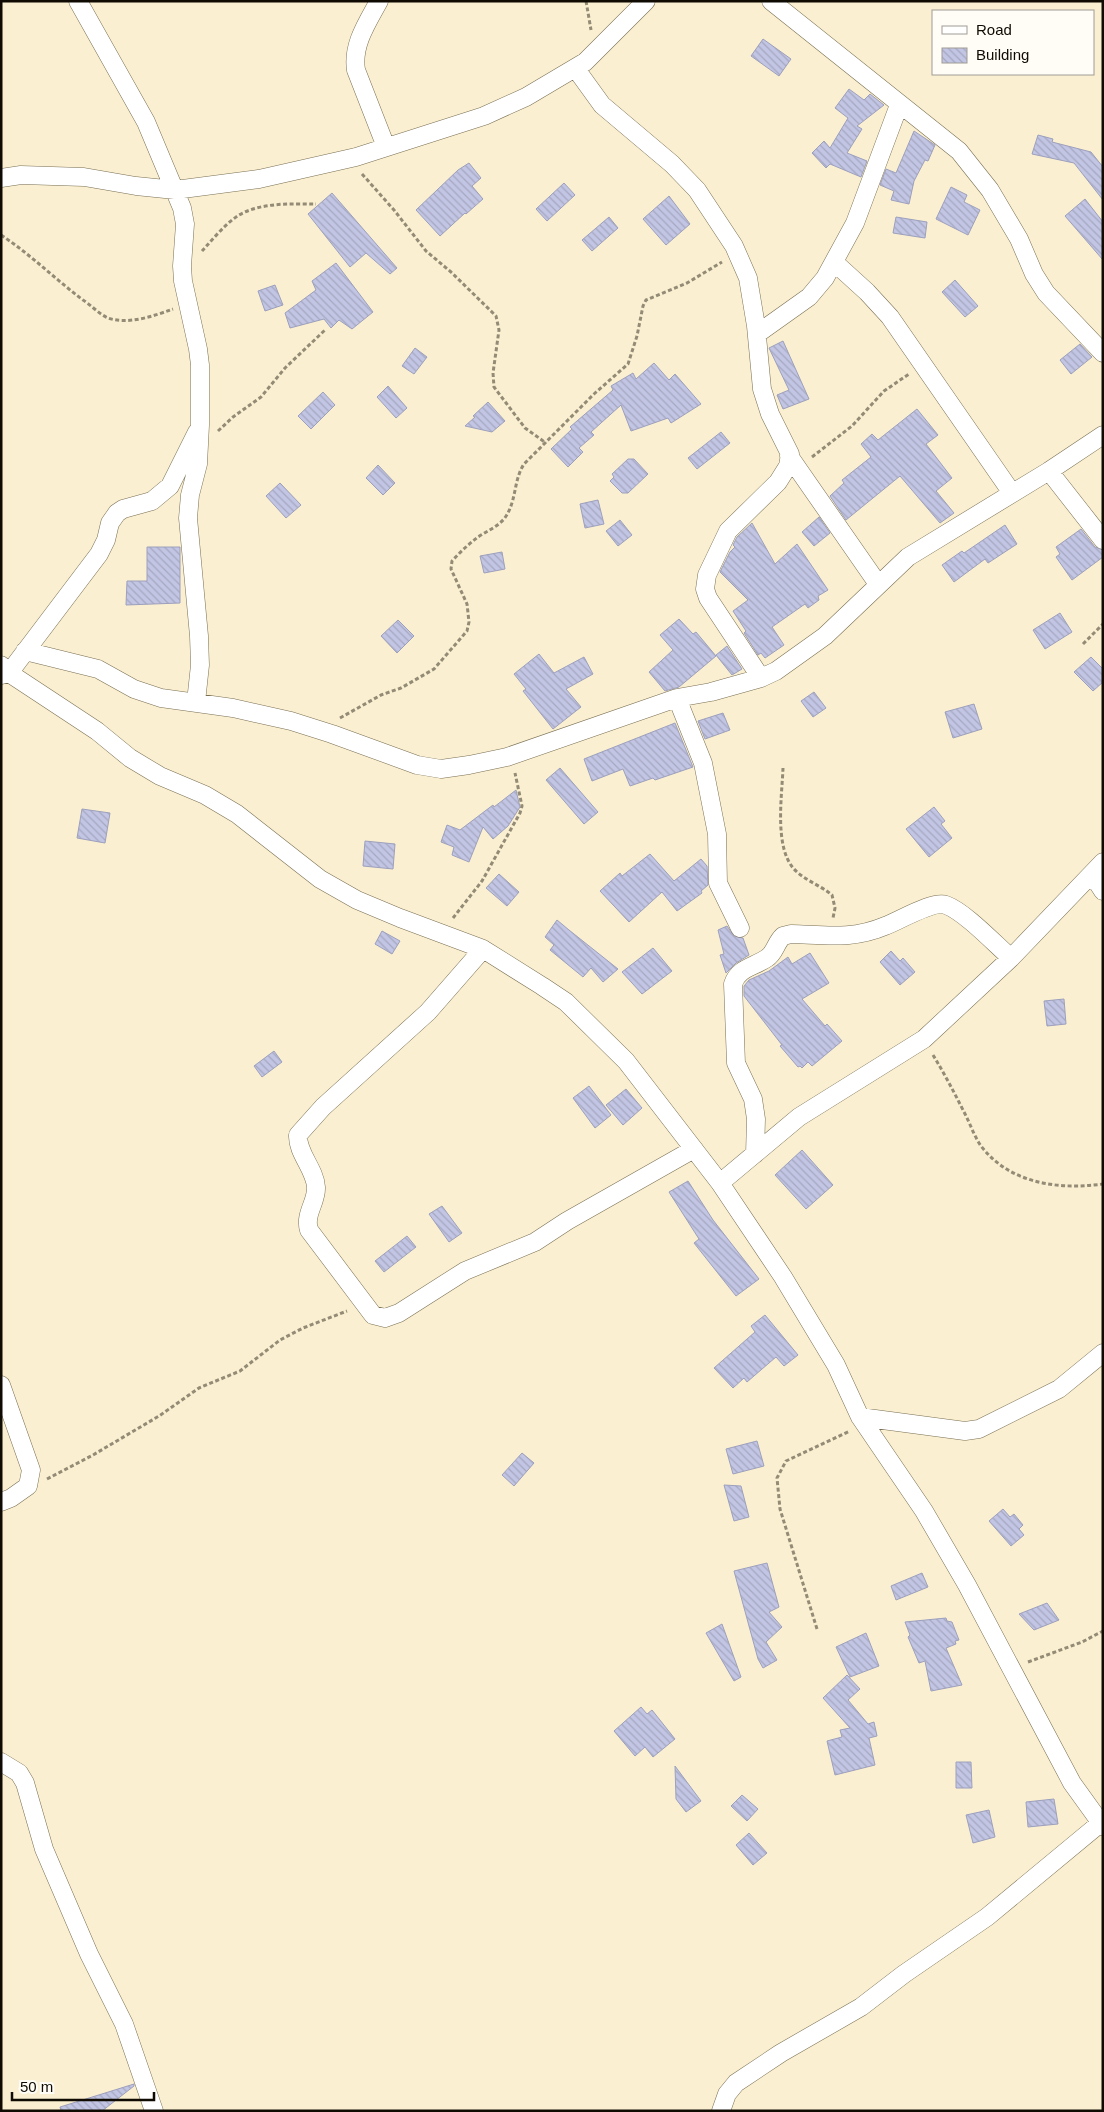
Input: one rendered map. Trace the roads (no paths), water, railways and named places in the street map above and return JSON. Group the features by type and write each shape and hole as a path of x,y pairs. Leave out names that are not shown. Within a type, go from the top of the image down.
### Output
{"street":[{"path":"78,1 146,122 182,208 185,224 182,255 183,274 198,349 200,425 198,464 190,495 188,518 199,636 200,665 196,702"},
{"path":"379,1 360,36 354,62 386,147"},
{"path":"1,178 21,175 84,178 175,190 259,179 348,159 484,116 526,97 576,69 646,1"},
{"path":"771,1 959,151 990,190 1019,239 1034,274 1046,293 1103,353"},
{"path":"576,69 602,106 686,177 708,203 738,253 748,278 757,334 762,389 770,414 793,463 878,584"},
{"path":"757,334 809,297 834,262 855,223 900,105"},
{"path":"834,262 890,316 1012,493"},
{"path":"200,425 170,486 152,501 123,509 117,513 110,523 106,540 99,554 25,651 4,671 97,730 130,758 160,776 205,795 237,814 320,879 357,900 483,949 558,996 626,1061 720,1183 784,1277 836,1365 862,1421 924,1511 967,1584 1072,1783 1102,1823 987,1917 904,1974 861,2007 781,2052 736,2083 727,2094 721,2111"},
{"path":"25,651 98,669 134,689 161,698 196,702 291,721 417,765 442,768 469,765 512,756 677,698 711,692 761,678 776,671 811,648 908,557 1049,471 1103,435"},
{"path":"761,678 708,598 705,581 728,531 778,482 788,466 793,463"},
{"path":"1049,471 1103,540"},
{"path":"677,698 703,763 717,834 718,884 740,928"},
{"path":"1097,868 1103,891"},
{"path":"720,1183 799,1117 924,1039 1011,958 1097,868"},
{"path":"755,1154 756,1119 753,1099 736,1063 733,984 735,979 744,970 770,956 783,936 791,934 843,937 861,935 930,906 944,904 955,910 1011,958"},
{"path":"483,949 428,1012 323,1107 298,1135 300,1146 316,1186 307,1218 309,1230 373,1315 384,1318 400,1313 465,1271 542,1239 567,1221 694,1149"},
{"path":"862,1421 973,1431 986,1427 1059,1389 1103,1353"},
{"path":"1,1385 31,1470 30,1480 23,1489 1,1502"},
{"path":"1,1762 19,1773 25,1783 44,1849 89,1954 124,2024 154,2111"}]}
